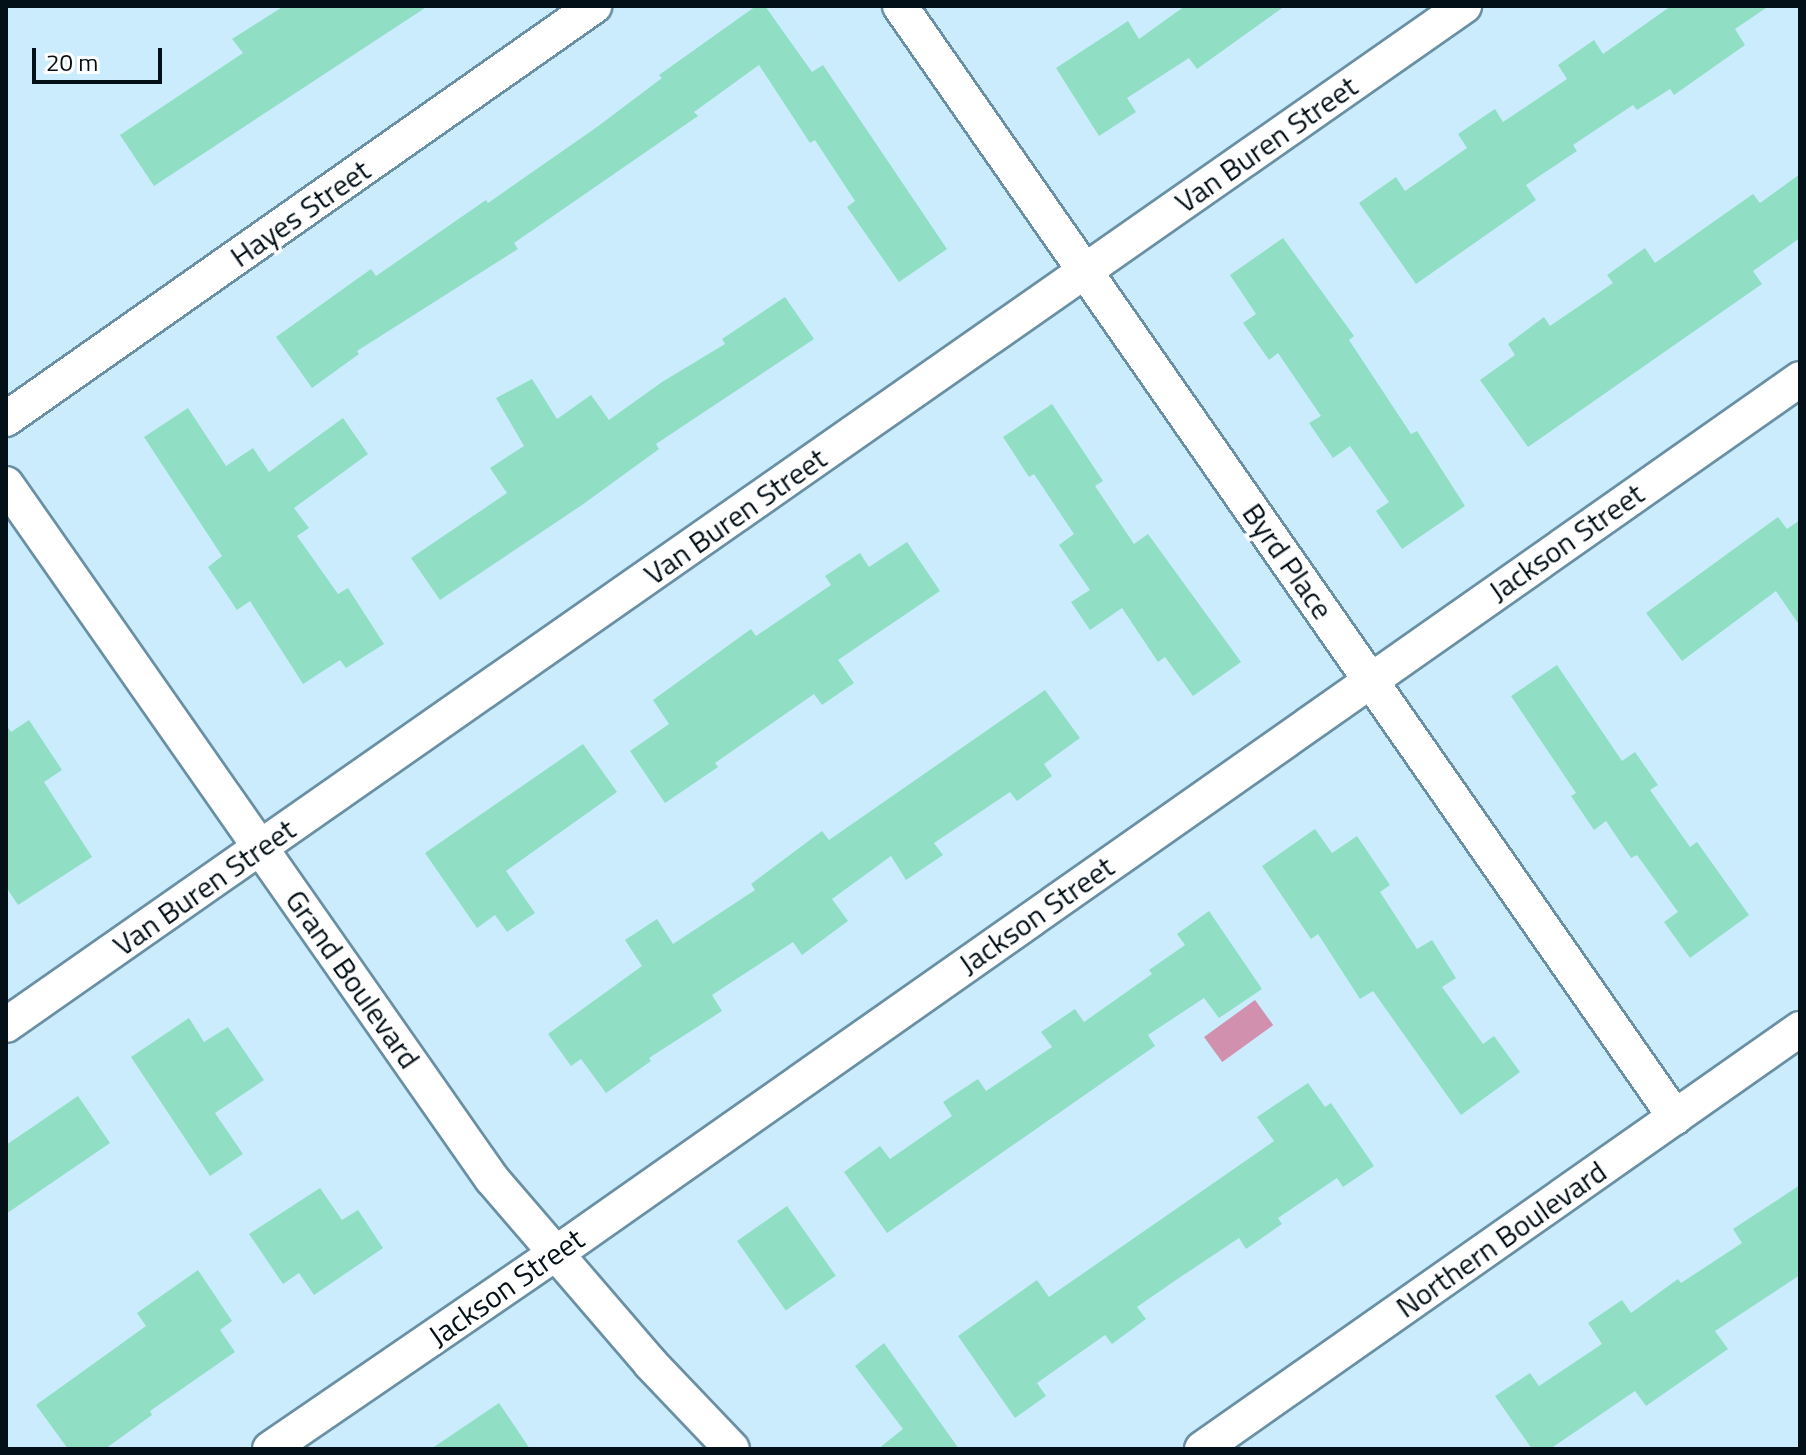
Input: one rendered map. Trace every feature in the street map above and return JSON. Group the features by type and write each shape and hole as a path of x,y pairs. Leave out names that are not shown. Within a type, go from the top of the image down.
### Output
{"street":[{"name":"Hayes Street","path":"6,419 594,6"},
{"name":"Byrd Place","path":"900,6 1675,1117"},
{"name":"Van Buren Street","path":"6,1025 1464,6"},
{"name":"Jackson Street","path":"270,1449 558,1252 1800,379"},
{"name":"Grand Boulevard","path":"6,484 492,1179 558,1252 651,1364 732,1449"},
{"name":"Northern Boulevard","path":"1202,1449 1800,1029"}],"shaded area":[{"path":"1255,1000 1273,1025 1222,1062 1204,1037"}],"building":[{"path":"284,6 428,6 154,186 120,135 243,53 232,39"},
{"path":"756,6 765,6 812,72 823,65 947,249 899,282 847,207 855,201 815,140 810,143 759,65 694,112 698,116 514,243 518,249 357,351 359,354 312,388 276,337 371,269 376,276 486,200 488,203 597,127 662,78 659,75"},
{"path":"1185,6 1285,6 1197,69 1189,58 1127,98 1136,112 1099,136 1056,68 1128,21 1139,39"},
{"path":"1671,6 1769,6 1735,29 1745,45 1674,95 1670,89 1637,110 1633,105 1573,145 1577,151 1526,185 1536,200 1416,284 1359,203 1396,177 1405,191 1467,148 1458,134 1495,109 1503,122 1567,79 1558,65 1594,40 1603,54"},
{"path":"1800,174 1800,238 1753,271 1762,284 1528,447 1480,380 1515,355 1508,344 1544,317 1550,326 1613,283 1607,275 1645,248 1655,263 1753,194 1760,203"},
{"path":"1283,238 1354,336 1349,340 1411,434 1417,431 1465,506 1402,549 1376,511 1389,502 1350,446 1333,458 1309,423 1321,416 1278,353 1269,360 1243,323 1256,314 1230,275"},
{"path":"785,297 814,339 656,444 659,449 582,505 440,600 411,558 507,493 490,468 524,446 496,398 532,379 557,419 591,395 609,420 662,382 725,344 722,339"},
{"path":"1052,404 1103,481 1095,486 1134,544 1148,534 1241,662 1193,696 1165,657 1158,662 1122,608 1090,630 1071,602 1090,590 1059,545 1074,534 1034,474 1029,477 1003,437"},
{"path":"188,408 226,466 253,448 269,472 343,418 368,454 294,508 309,528 297,536 338,594 348,588 384,644 346,668 340,660 303,684 250,601 237,610 208,567 222,556 144,437"},
{"path":"1778,517 1787,529 1800,520 1800,626 1776,591 1682,661 1646,613"},
{"path":"907,542 940,591 838,660 854,683 822,705 814,694 715,763 718,767 665,803 630,751 669,724 653,700 751,629 756,636 831,585 825,576 860,553 869,567"},
{"path":"1557,665 1622,761 1635,752 1658,785 1650,790 1690,847 1697,842 1749,915 1690,958 1664,922 1678,912 1637,855 1631,858 1606,821 1594,830 1571,796 1576,793 1511,696"},
{"path":"1045,690 1080,738 1044,764 1052,776 1017,801 1010,792 934,843 943,855 906,880 891,856 832,899 848,921 802,955 793,942 712,995 722,1011 649,1058 651,1061 606,1093 581,1059 571,1066 548,1034 642,966 625,940 657,919 673,944 755,890 751,884 822,831 829,840"},
{"path":"29,720 62,770 44,782 92,857 18,905 6,887 6,725 11,732"},
{"path":"583,744 617,792 506,871 535,913 507,932 495,915 477,928 425,853"},
{"path":"1315,829 1332,853 1357,836 1390,885 1380,892 1417,949 1432,940 1456,978 1442,987 1483,1044 1494,1036 1520,1072 1461,1115 1373,991 1360,999 1318,934 1311,939 1262,866"},
{"path":"1209,911 1262,989 1219,1018 1204,998 1148,1035 1155,1046 887,1233 844,1172 880,1146 890,1159 952,1116 943,1102 978,1079 986,1091 1052,1047 1041,1032 1075,1009 1084,1022 1152,974 1149,970 1185,945 1177,934"},
{"path":"189,1018 204,1042 228,1027 264,1080 215,1113 243,1154 210,1176 131,1057"},
{"path":"1308,1083 1325,1107 1331,1103 1374,1166 1343,1187 1337,1178 1278,1218 1282,1224 1246,1249 1239,1238 1137,1307 1146,1319 1112,1344 1105,1335 1037,1383 1046,1396 1015,1418 958,1336 1037,1280 1049,1297 1274,1141 1257,1117"},
{"path":"78,1096 110,1143 6,1214 6,1145"},
{"path":"1800,1185 1800,1275 1715,1331 1728,1349 1646,1406 1635,1391 1550,1449 1532,1449 1495,1396 1530,1373 1539,1386 1602,1344 1588,1323 1622,1300 1631,1313 1678,1279 1681,1283 1742,1243 1733,1229"},
{"path":"320,1188 342,1220 358,1210 383,1248 314,1295 299,1273 283,1284 249,1234"},
{"path":"787,1206 836,1276 786,1311 737,1241"},
{"path":"198,1270 232,1321 220,1330 235,1352 150,1411 152,1415 105,1449 68,1449 36,1405 146,1326 137,1313"},
{"path":"884,1343 959,1449 878,1449 903,1429 855,1366"},
{"path":"499,1403 530,1449 431,1449"}]}
